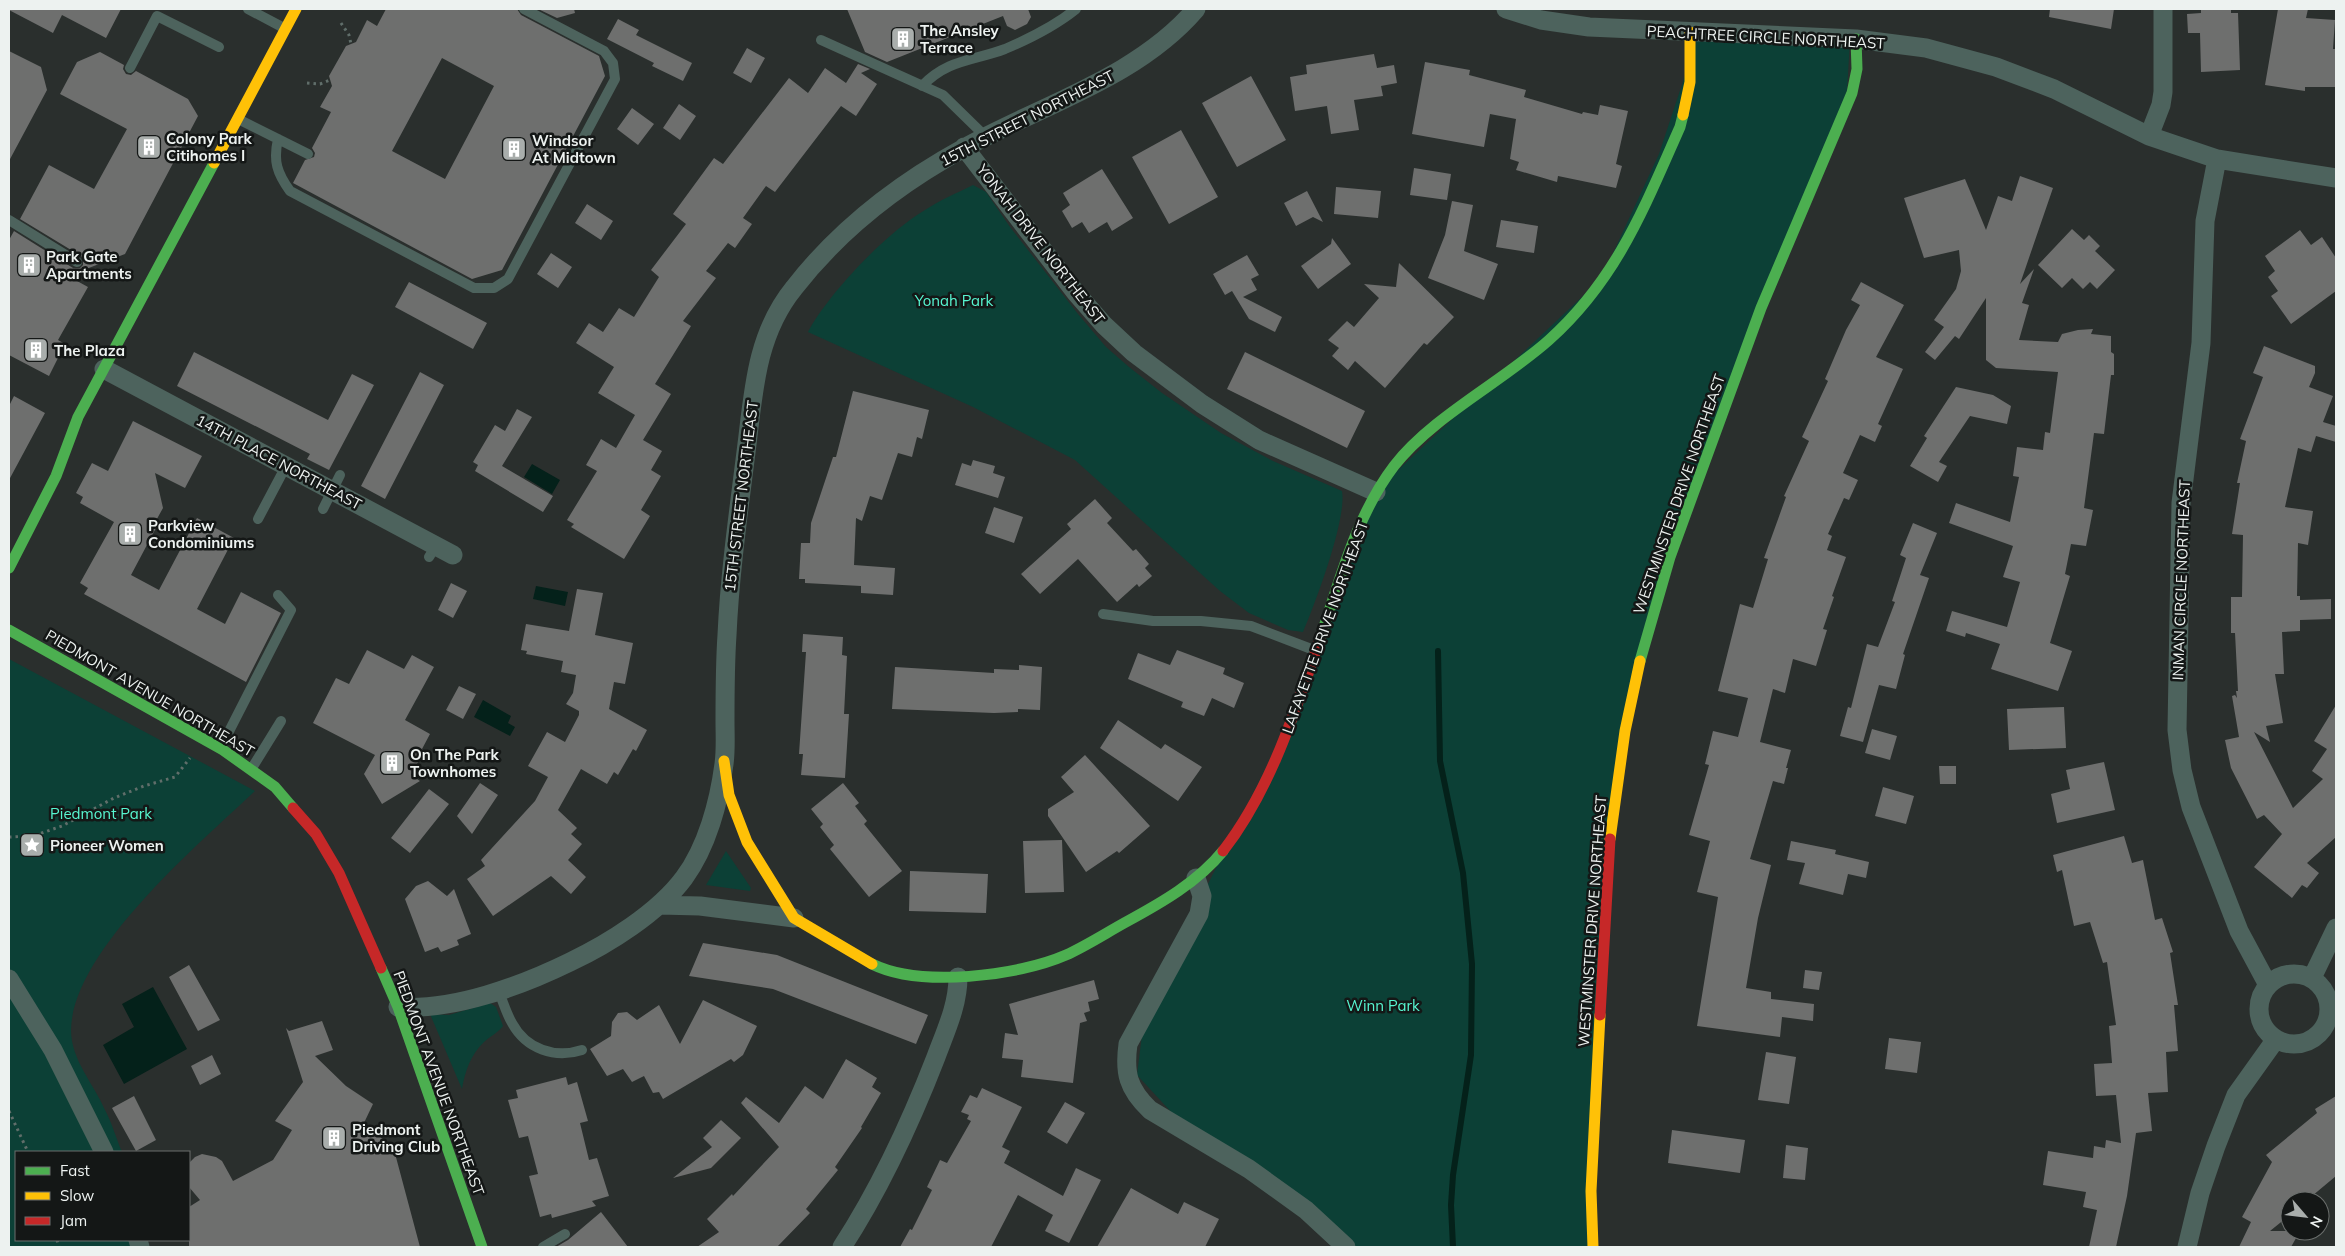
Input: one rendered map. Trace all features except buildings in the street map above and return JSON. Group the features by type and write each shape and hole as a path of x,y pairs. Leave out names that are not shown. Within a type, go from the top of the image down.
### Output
{"street":[{"path":"9,566 56,476 78,417 296,9"},
{"name":"PEACHTREE CIRCLE NORTHEAST","path":"1506,9 1541,20 1589,27 1856,39 1926,48 1996,67 2054,90 2149,136 2217,159 2336,178"},
{"path":"2149,136 2162,105 2163,9"},
{"name":"15TH STREET NORTHEAST","path":"398,1007 434,1008 498,990 550,972 579,958 622,932 659,905 684,879 700,853 714,810 724,761 728,610 755,378 765,337 776,314 792,290 842,235 910,181 964,147 1110,76 1146,53 1194,12"},
{"name":"LAFAYETTE DRIVE NORTHEAST","path":"659,905 708,907 794,918 860,958 882,968 912,975 958,977 1012,971 1065,955 1160,904 1196,878 1219,856 1237,833 1273,766 1293,718 1356,533 1376,492 1395,465 1418,440 1548,341 1579,312 1609,273 1637,225 1680,126 1690,82 1690,32"},
{"name":"WESTMINSTER DRIVE NORTHEAST","path":"1593,1247 1591,1191 1608,866 1624,740 1641,655 1670,557 1761,308 1852,93 1857,69 1856,39"},
{"name":"YONAH DRIVE NORTHEAST","path":"964,147 1076,293 1104,325 1134,353 1202,404 1251,436 1376,492"},
{"name":"INMAN CIRCLE NORTHEAST","path":"2217,159 2205,221 2201,343 2181,503 2177,730 2182,770 2191,807 2239,931 2268,985"},
{"name":"14TH PLACE NORTHEAST","path":"104,370 286,466 336,482 433,551 453,555"},
{"path":"55,446 78,417"},
{"name":"PIEDMONT AVENUE NORTHEAST","path":"9,630 220,748 252,769 275,788 316,834 339,873 398,1007 482,1247"},
{"name":"LAFAYETTE DRIVE NORTHEAST","path":"724,761 729,795 735,815 747,842 794,918"},
{"path":"1196,878 1202,896 1199,914 1128,1044 1125,1065 1130,1086 1150,1110 1249,1169 1306,1210 1346,1247"},
{"path":"2312,978 2336,928"},
{"path":"2294,973 2312,978 2326,992 2333,1012 2324,1029 2307,1042 2297,1044 2276,1039 2268,1033 2259,1014 2262,993 2275,979 2294,973"},
{"path":"842,1247 868,1208 893,1159 916,1106 955,1006 958,977"},
{"path":"9,979 53,1050 104,1151"},
{"path":"2188,1247 2200,1193 2236,1095 2276,1039"}],"lane":[{"path":"248,9 285,28"},
{"path":"278,139 275,150 277,171 290,191 474,288 494,288 508,279 615,80 613,63 604,51 524,9"},
{"path":"922,86 933,74 964,60 1004,49 1056,25 1076,9"},
{"path":"130,68 158,16 219,47"},
{"path":"821,40 943,95 986,137"},
{"path":"237,119 308,154"},
{"path":"9,220 77,262"},
{"path":"258,518 286,466"},
{"path":"322,509 336,482"},
{"path":"220,748 291,610 278,595"},
{"path":"1104,614 1153,621 1201,621 1251,626 1316,651"},
{"path":"252,769 281,721"},
{"path":"498,990 511,1022 530,1042 552,1053 562,1055 582,1050"},
{"path":"543,1247 565,1234"}],"path":[{"path":"341,23 349,34 351,44"},
{"path":"307,82 320,84 330,80"},
{"path":"9,837 33,836 62,826 114,798 144,786 176,777 203,739"},
{"path":"9,1111 28,1151"}],"green space":[{"name":"Winn Park","path":"1702,24 1850,40 1847,91 1648,613 1612,845 1593,1247 1350,1247 1186,1128 1137,1075 1145,1011 1277,745 1379,488 1601,279 1659,154"},
{"name":"Yonah Park","path":"973,185 986,192 1010,227 1078,314 1106,347 1129,367 1162,393 1221,433 1273,461 1342,491 1340,521 1335,541 1303,632 1288,630 1249,613 1220,591 1075,460 973,407 808,332 829,300 877,248 910,220 931,206"},
{"name":"Piedmont Park","path":"9,659 255,791 203,839 143,900 115,933 92,967 77,999 71,1030 75,1052 100,1100 122,1151 15,1151 15,1241 145,1241 147,1247 9,1247"},
{"path":"726,851 751,888 750,891 706,885"},
{"path":"490,1003 496,1007 503,1026 484,1042 472,1057 462,1089 430,1014 449,1015"}],"shaded area":[{"path":"532,464 560,480 552,494 524,477"},
{"path":"536,586 568,592 565,606 533,599"},
{"path":"483,700 511,716 508,723 515,727 510,736 474,717"},
{"path":"153,987 187,1049 124,1084 103,1045 134,1027 122,1004"}],"waterway":[{"path":"1438,651 1440,761 1463,873 1472,964 1471,1055 1453,1175 1451,1205 1453,1247"}],"traffic: fast":[{"path":"1640,661 1670,557 1761,308 1852,93 1857,69 1856,39"},
{"path":"1320,639 1359,527 1381,485 1394,466 1410,448 1447,416 1510,371 1549,340 1573,317 1611,267 1641,214 1680,127 1683,115"},
{"path":"9,568 56,476 78,417 214,163"},
{"path":"9,630 223,750 275,787 293,808"},
{"path":"872,964 916,976 942,977 996,973 1022,969 1046,962 1081,948 1165,899 1191,882 1223,851"},
{"path":"381,968 398,1007 482,1247"}],"traffic: slow":[{"path":"214,163 296,9"},
{"path":"1683,115 1690,82 1690,32"},
{"path":"1610,839 1625,731 1640,661"},
{"path":"724,761 729,795 747,842 794,918 872,964"},
{"path":"1593,1247 1591,1191 1600,1015"}],"traffic: jam":[{"path":"1223,851 1240,827 1268,776 1291,721 1320,639"},
{"path":"293,808 316,834 339,873 381,968"},
{"path":"1600,1015 1610,839"}],"place":[{"name":"The Ansley Terrace","path":"903,39"},
{"name":"Colony Park Citihomes I","path":"149,147"},
{"name":"Windsor At Midtown","path":"514,149"},
{"name":"Park Gate Apartments","path":"29,265"},
{"name":"The Plaza","path":"36,350"},
{"name":"Parkview Condominiums","path":"130,534"},
{"name":"On The Park Townhomes","path":"392,763"},
{"name":"Pioneer Women","path":"32,845"},
{"name":"Piedmont Driving Club","path":"334,1138"}]}
